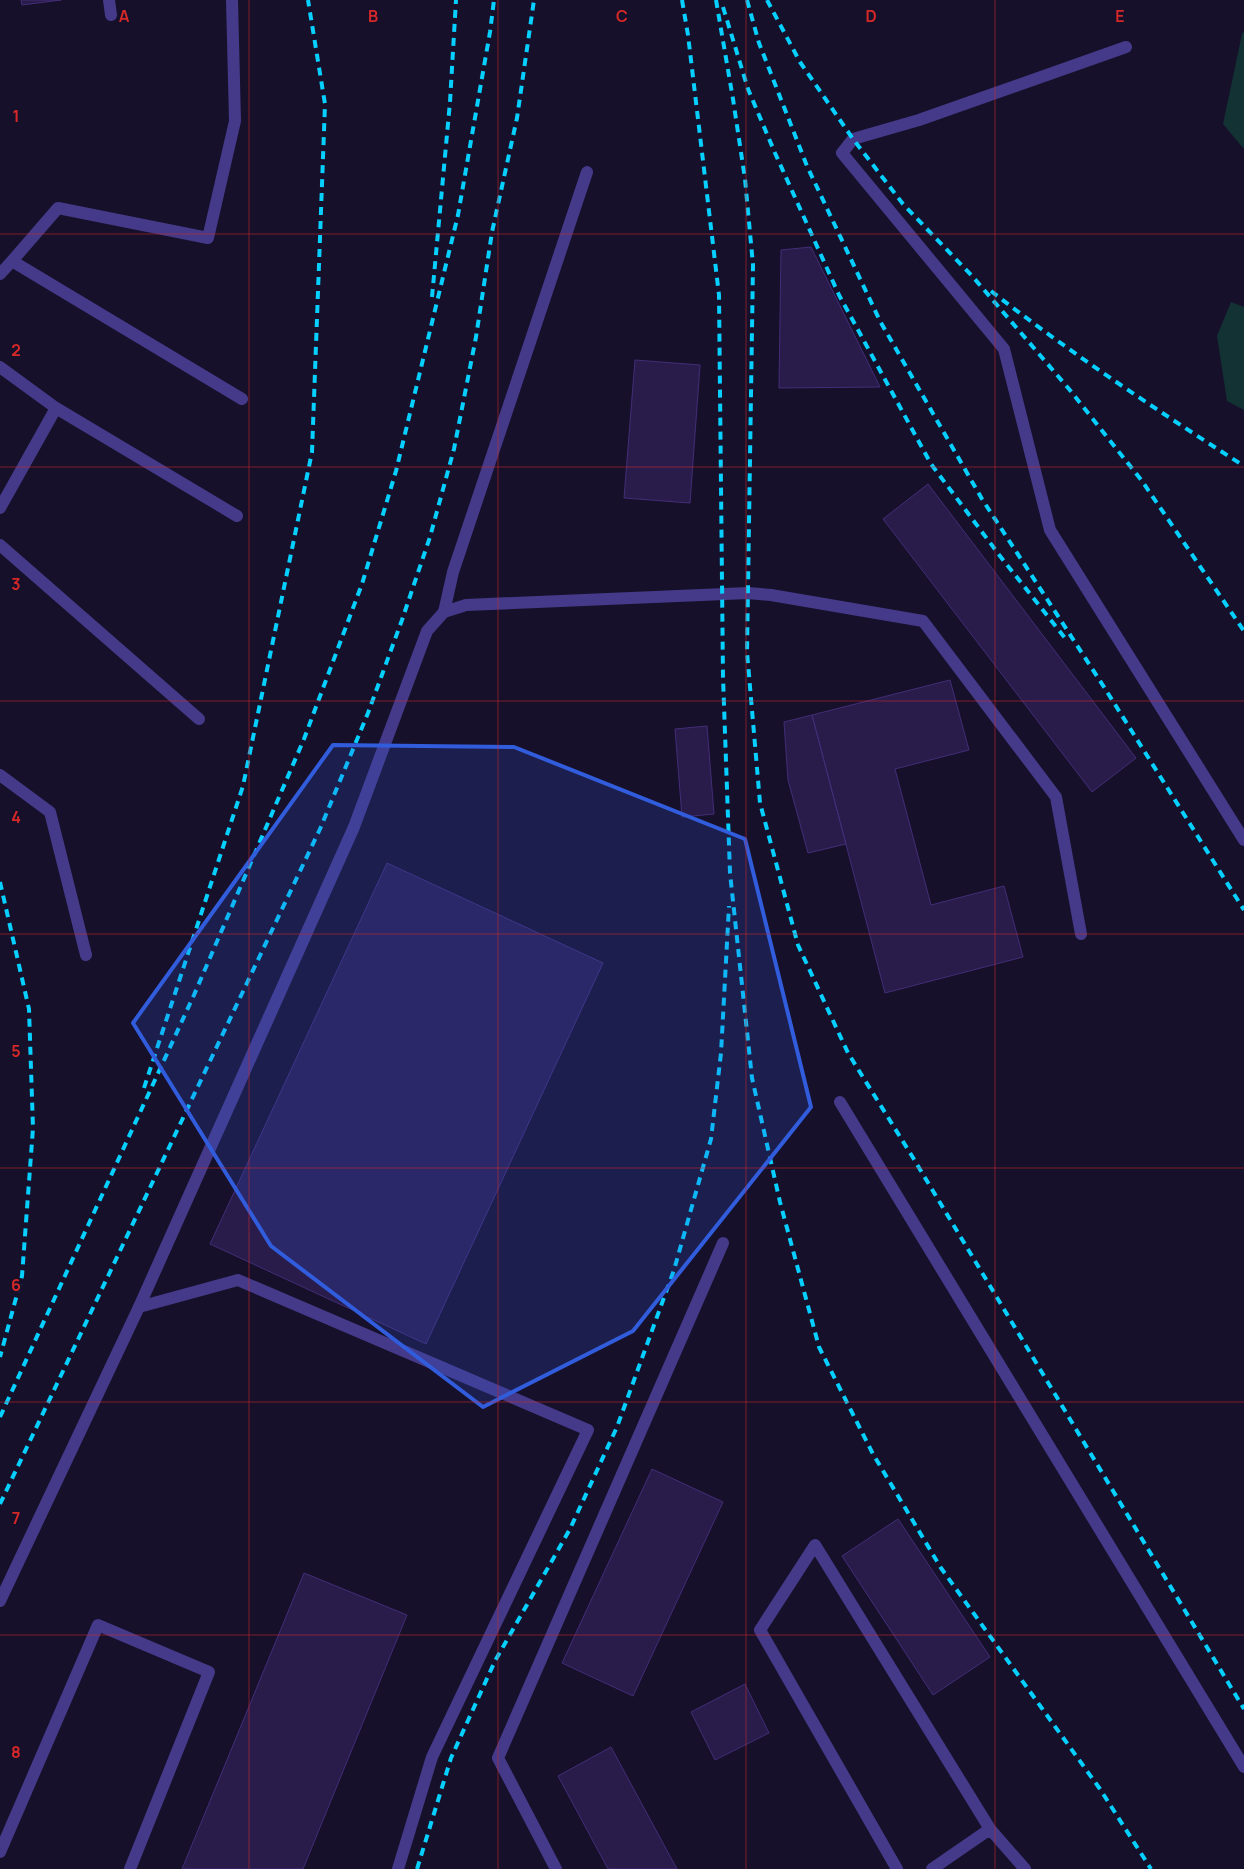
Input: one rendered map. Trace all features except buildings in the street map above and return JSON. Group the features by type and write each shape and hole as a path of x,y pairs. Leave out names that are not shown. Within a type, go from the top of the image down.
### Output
{"street":[{"path":"109,0 111,16"},
{"path":"0,274 58,208 208,238 235,120 232,0"},
{"path":"1126,47 919,120 853,139 842,153 1004,349 1050,530 1244,840"},
{"path":"444,612 453,572 587,172"},
{"path":"12,260 242,400"},
{"path":"0,367 56,408 237,516"},
{"path":"0,508 56,408"},
{"path":"0,545 198,719"},
{"path":"0,1601 139,1307 354,826 427,631 444,612 466,604 748,593 772,595 923,621 1056,797 1081,934"},
{"path":"0,775 50,812 86,955"},
{"path":"840,1102 1244,1767"},
{"path":"556,1869 498,1758 723,1243"},
{"path":"139,1307 238,1280 588,1430 432,1757 398,1869"},
{"path":"896,1869 760,1630 815,1545 990,1829 1025,1869"},
{"path":"0,1852 98,1625 209,1672 130,1869"},
{"path":"932,1869 990,1829"}],"highlighted area":[{"path":"333,745 514,747 745,839 811,1107 633,1331 483,1407 271,1246 133,1023"}],"green space":[{"path":"1244,31 1244,149 1223,124"},
{"path":"1231,302 1244,307 1244,410 1227,401 1217,336"}],"railway":[{"path":"144,1088 243,786 312,452 325,104 308,0"},
{"path":"432,297 450,102 456,0"},
{"path":"0,1417 194,995 304,739 362,584 396,471 458,215 494,0"},
{"path":"0,1504 320,829 368,713 402,620 430,537 454,449 476,337 492,232 517,118 534,0"},
{"path":"682,0 688,35 719,295 723,677 730,873 752,1078 780,1202 819,1347 873,1454 941,1568 1100,1789 1151,1869"},
{"path":"716,0 745,179 753,265 747,652 760,803 798,945 848,1053 912,1156 1244,1709"},
{"path":"747,0 759,43 807,166 880,321 982,499 1104,687 1244,910"},
{"path":"767,0 800,62 853,139 903,204 973,277 1069,389 1142,481 1244,631"},
{"path":"723,7 748,89 839,295 931,464 1065,638"},
{"path":"991,291 1116,382 1244,466"},
{"path":"0,882 29,1009 33,1128 22,1276 0,1357"},
{"path":"417,1869 451,1758 495,1661 570,1529 617,1427 674,1270 711,1139 721,1053 729,906"}]}
